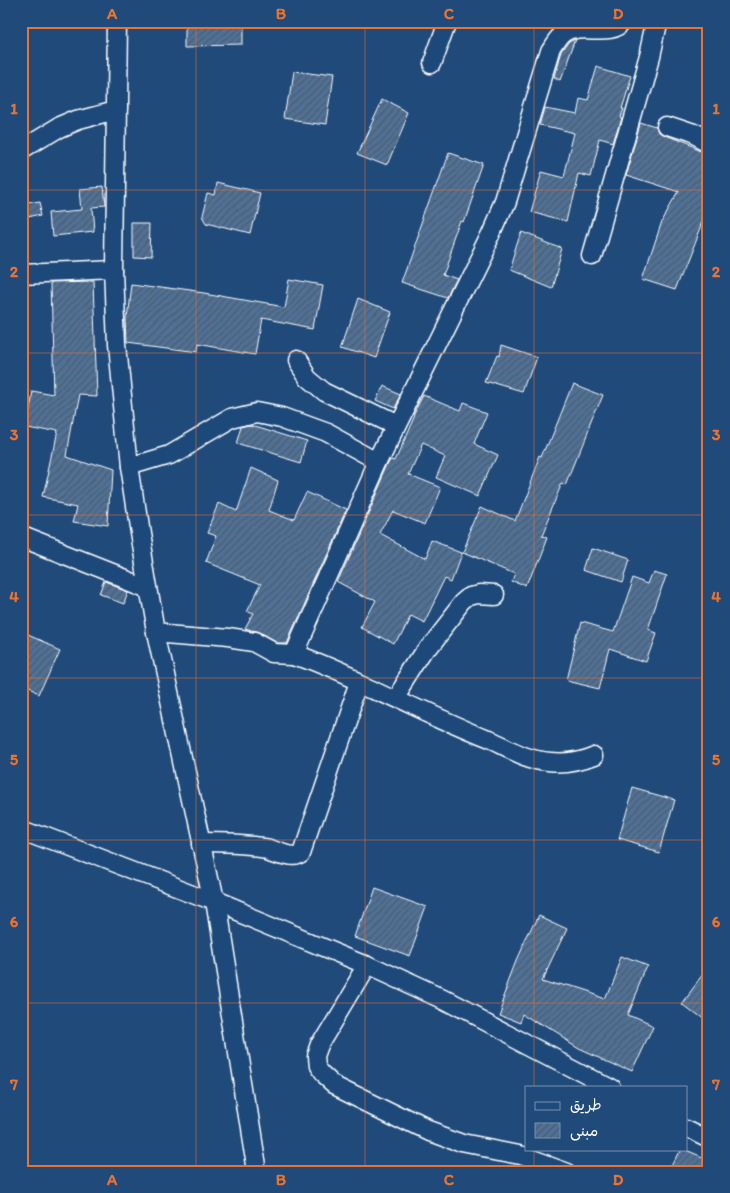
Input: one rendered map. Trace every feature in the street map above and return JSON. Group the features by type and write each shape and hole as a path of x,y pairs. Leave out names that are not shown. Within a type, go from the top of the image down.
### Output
{"street":[{"path":"117,21 114,270 117,345 129,467 156,632 214,902 257,1172"},
{"path":"432,63 447,21"},
{"path":"294,654 379,462 505,202 551,51 563,34 571,31 618,27 624,21"},
{"path":"592,256 644,75 657,21"},
{"path":"21,151 59,128 78,120 116,110"},
{"path":"667,127 694,136 709,144"},
{"path":"21,274 114,270"},
{"path":"296,360 307,377 324,390 396,426"},
{"path":"129,467 169,455 232,418 257,412 282,417 326,433 379,462"},
{"path":"21,537 148,588"},
{"path":"396,698 428,648 464,602 471,596 479,594 494,595"},
{"path":"156,632 254,642 274,653 294,654 525,757 549,762 574,763 594,755"},
{"path":"201,844 241,844 268,848 292,855 298,855 301,852 359,682"},
{"path":"21,828 214,902 366,965 443,1000 608,1086"},
{"path":"366,965 319,1045 315,1056 316,1066 321,1073 334,1085 428,1131 464,1144 520,1155 567,1172"},
{"path":"688,1128 709,1138"}],"building":[{"path":"187,21 241,21 241,45 187,46"},
{"path":"575,41 560,82 554,79 561,55 569,44"},
{"path":"598,66 630,76 620,108 622,108 619,116 621,117 613,144 600,140 591,176 579,173 568,222 529,212 541,170 564,176 575,133 540,125 545,107 575,113 578,98 588,100"},
{"path":"292,72 332,77 325,125 285,119"},
{"path":"382,99 409,113 387,165 357,153"},
{"path":"641,123 657,128 659,134 664,137 709,155 709,208 677,290 643,279 662,222 679,192 626,175"},
{"path":"448,153 484,165 443,275 457,280 448,298 402,283"},
{"path":"218,183 260,193 250,235 206,224 202,217 208,193 216,195"},
{"path":"102,187 104,207 91,208 93,232 53,236 51,212 82,209 80,189"},
{"path":"40,203 43,216 21,221 21,206"},
{"path":"134,223 152,223 151,257 134,256"},
{"path":"521,233 562,249 551,287 509,270"},
{"path":"289,279 323,285 315,330 261,320 255,354 197,344 196,352 128,343 127,317 131,283 284,307"},
{"path":"93,282 97,396 78,395 67,455 111,470 108,526 74,521 78,504 43,497 57,433 25,427 31,391 54,395 51,283"},
{"path":"358,299 390,312 374,358 342,347"},
{"path":"501,345 537,357 524,394 486,383 497,356 499,357"},
{"path":"572,383 603,395 567,485 563,483 541,535 547,537 527,589 511,582 514,574 462,552 482,506 515,521"},
{"path":"382,386 401,394 393,409 375,401"},
{"path":"424,396 460,411 463,403 487,412 474,444 498,455 480,496 436,477 445,456 421,445 408,474 440,487 425,523 393,510 380,535 425,559 432,541 461,552 451,579 444,576 422,621 408,614 393,644 362,627 375,602 338,582 389,466 393,458 396,459"},
{"path":"252,424 307,441 301,462 238,443 243,426"},
{"path":"251,468 278,480 269,510 294,520 307,492 346,510 287,643 277,643 259,633 245,629 253,614 247,611 260,585 206,563 216,536 207,533 219,504 236,512"},
{"path":"593,548 628,560 621,582 586,570"},
{"path":"654,570 667,574 648,630 656,633 646,661 610,649 600,688 566,680 580,623 613,632 632,577 649,583"},
{"path":"106,582 128,590 123,603 101,595"},
{"path":"21,632 60,649 39,696 21,688"},
{"path":"632,788 674,800 659,852 617,840"},
{"path":"372,887 428,907 410,956 355,936"},
{"path":"539,915 567,928 543,979 605,999 622,957 648,967 628,1015 653,1026 632,1072 579,1048 524,1014 521,1022 498,1013 518,961"},
{"path":"709,966 709,1023 682,1002"},
{"path":"680,1150 709,1161 709,1172 669,1172"}]}
